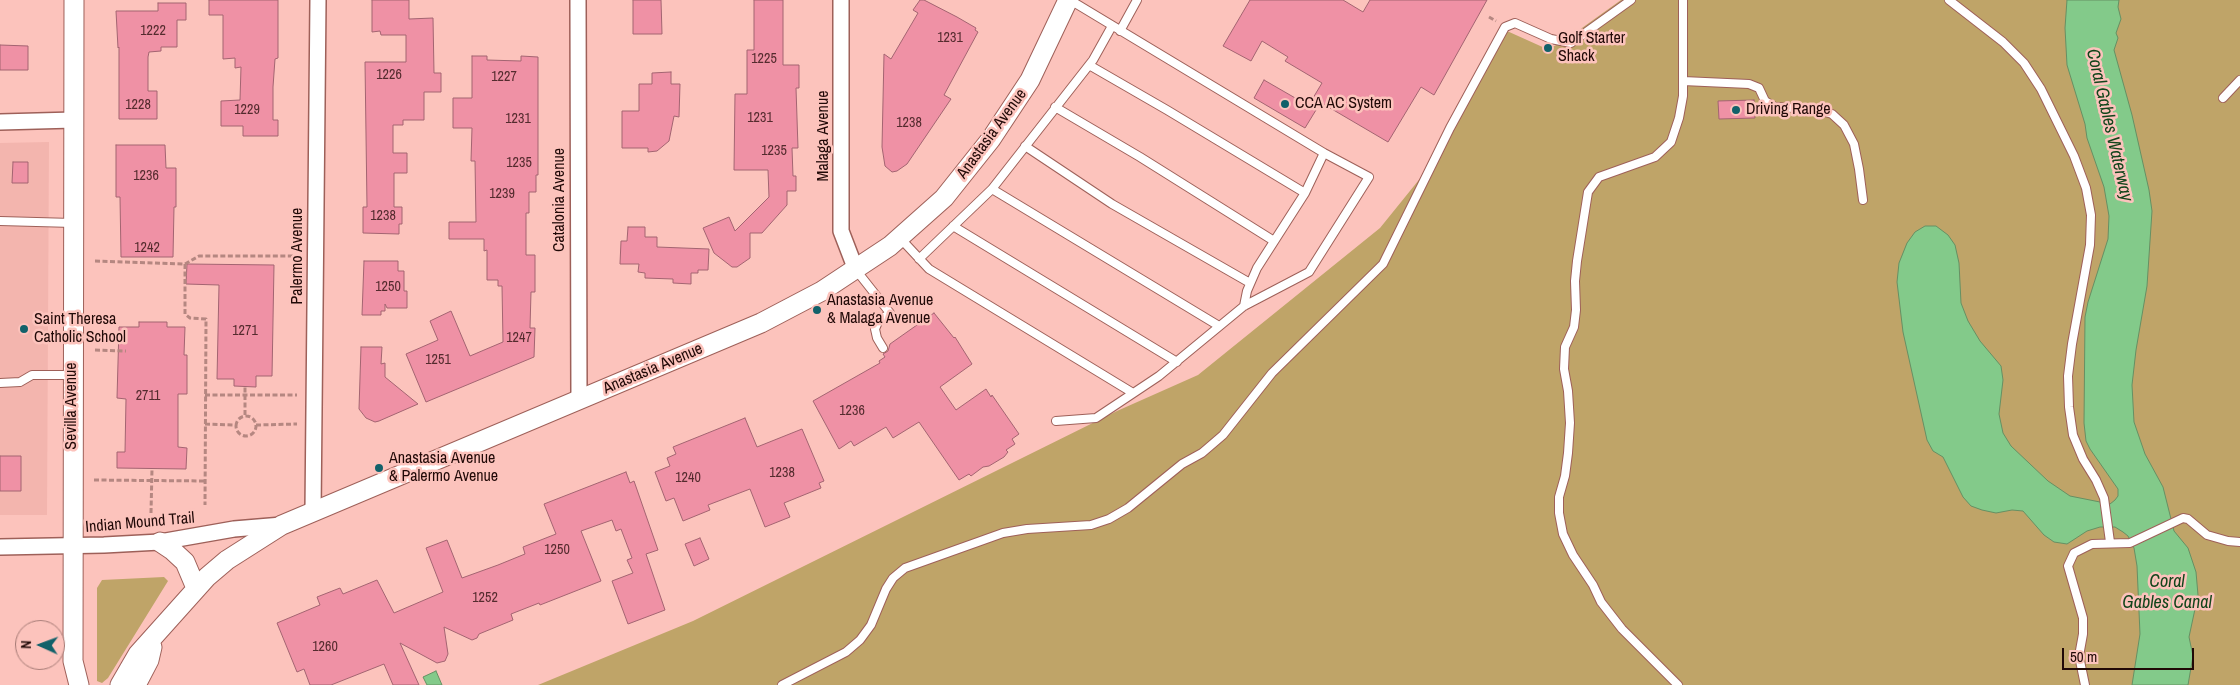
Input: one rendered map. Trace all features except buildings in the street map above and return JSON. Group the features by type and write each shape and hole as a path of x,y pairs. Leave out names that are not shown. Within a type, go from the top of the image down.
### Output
{"street":[{"name":"Sevilla Avenue","path":"74,0 73,661 79,685"},
{"name":"Palermo Avenue","path":"313,512 318,0"},
{"name":"Catalonia Avenue","path":"578,0 579,400"},
{"name":"Malaga Avenue","path":"841,0 841,231 856,270"},
{"name":"Anastasia Avenue","path":"120,685 138,654 196,588 227,560 282,525 769,319 822,292 856,270 900,238 953,188 1006,118 1041,59 1069,0"},
{"path":"0,122 74,120"},
{"name":"Indian Mound Trail","path":"0,547 160,542 234,529 282,525"},
{"path":"160,542 185,562 196,588"},
{"name":"Anastasia Avenue","path":"136,685 149,660 154,638"},
{"name":"Sevilla Avenue","path":"68,685 73,661"}],"lane":[{"path":"1056,421 1096,418 1176,362 1244,306 1309,272 1368,177 1324,153 1069,0"},
{"path":"1120,31 1138,0"},
{"path":"782,685 846,652 860,640 871,625 886,589 893,578 904,568 1003,533 1027,529 1091,526 1109,520 1134,503 1182,464 1202,453 1223,435 1272,373 1382,264 1454,119 1505,26 1515,24 1551,38 1571,43 1631,0"},
{"path":"1678,685 1622,629 1601,602 1593,585 1573,555 1563,534 1559,513 1559,497 1567,460 1570,423 1568,391 1564,369 1564,347 1574,327 1577,261 1588,192 1599,177 1655,157 1671,142 1679,118 1683,81 1683,0"},
{"path":"1949,0 1982,24 2024,63 2042,89 2074,156 2086,188 2091,215 2090,245 2072,344 2068,407 2073,435 2083,459 2104,498 2110,542"},
{"path":"919,259 992,189 1088,66 1112,26"},
{"path":"1088,66 1167,110 1304,193"},
{"path":"2223,98 2240,80"},
{"path":"1683,81 1749,84 1758,88 1765,101 1775,108 1815,109 1832,114 1844,124 1854,144 1863,200"},
{"path":"1055,107 1140,157 1274,241"},
{"path":"1025,146 1112,204 1250,283"},
{"path":"1244,306 1250,283 1304,193 1324,153"},
{"path":"992,189 1220,326"},
{"path":"0,221 73,223"},
{"path":"953,226 1176,362"},
{"path":"900,238 929,269 1134,393"},
{"path":"856,270 890,313 878,322 875,329 884,348"},
{"path":"0,383 26,381 32,375 72,375"},
{"path":"2085,685 2079,656 2083,634 2083,618 2068,566 2074,553 2092,544 2110,542 2130,543 2175,520 2183,518 2188,519 2207,535 2228,541 2240,542"}],"path":[{"path":"95,261 184,264 199,256 297,256"},
{"path":"184,264 184,314 190,318 206,319 206,505"},
{"path":"95,350 126,351"},
{"path":"245,387 245,415"},
{"path":"205,395 297,395"},
{"path":"245,415 254,418 256,425 255,431 247,436 238,433 235,425 237,420 245,415"},
{"path":"205,424 235,425"},
{"path":"256,425 297,424"},
{"path":"150,513 152,469"},
{"path":"94,480 206,481"}],"shaded area":[{"path":"1621,0 2240,0 2240,685 538,685 693,621 1117,411 1198,375 1380,228 1439,155 1507,31 1547,49 1561,43"},
{"name":"Saint Theresa Catholic School","path":"49,142 47,515 0,515 0,143"},
{"path":"164,577 168,581 108,678 102,683 97,681 97,588 102,580"}],"water":[{"path":"2067,0 2119,0 2118,7 2121,19 2116,33 2118,38 2114,50 2132,115 2152,211 2147,286 2132,385 2134,422 2145,454 2163,487 2174,531 2188,548 2196,572 2198,595 2189,637 2193,656 2188,685 2132,685 2140,634 2137,566 2134,548 2128,536 2115,527 2100,527 2087,531 2067,544 2054,542 2044,535 2023,511 2012,510 1996,513 1982,510 1971,506 1963,497 1943,457 1933,451 1927,440 1903,332 1897,282 1899,263 1907,243 1915,232 1925,226 1936,226 1948,235 1955,245 1959,263 1961,303 1968,321 1980,341 2001,366 2003,380 1999,414 2003,433 2011,446 2048,481 2070,496 2110,504 2115,500 2118,496 2118,489 2090,449 2086,441 2084,423 2085,317 2108,239 2109,216 2104,187 2087,138 2085,124 2067,65 2065,28"},
{"path":"436,671 442,685 427,685 423,677"}],"place":[{"name":"Golf Starter Shack","path":"1548,48"},
{"name":"CCA AC System","path":"1285,104"},
{"name":"Driving Range","path":"1736,110"},
{"name":"Anastasia Avenue & Malaga Avenue","path":"817,310"},
{"name":"Saint Theresa Catholic School","path":"24,329"},
{"name":"Anastasia Avenue & Palermo Avenue","path":"379,468"}],"water label":[{"name":"Coral Gables Waterway","path":"2109,125"},
{"name":"Coral Gables Canal","path":"2167,592"}]}
